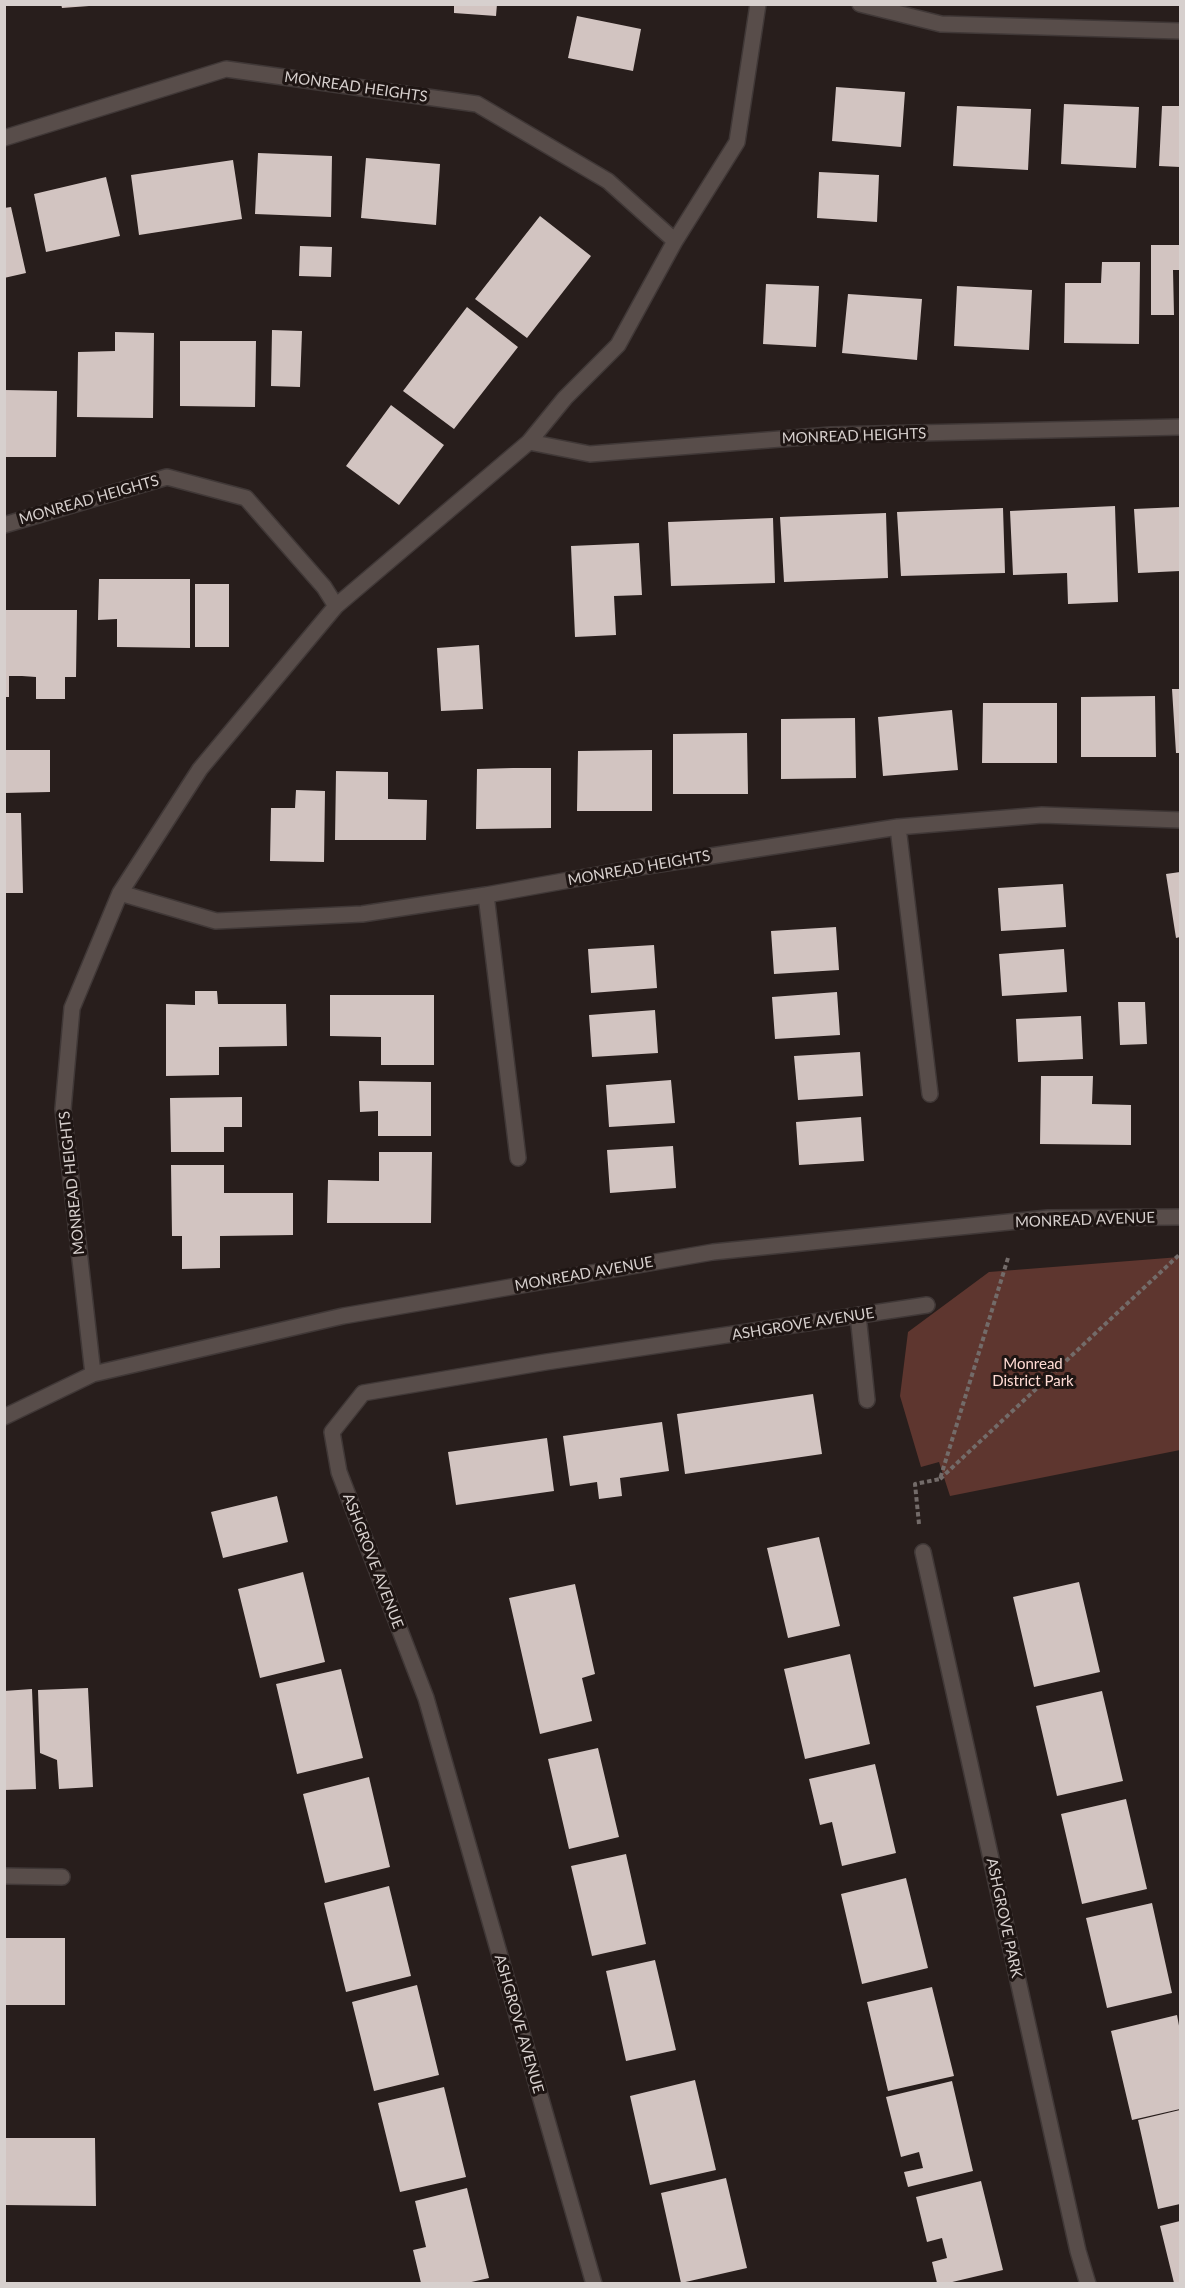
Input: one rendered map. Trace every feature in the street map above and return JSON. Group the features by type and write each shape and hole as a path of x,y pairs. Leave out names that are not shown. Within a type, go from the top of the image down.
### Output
{"street":[{"name":"MONREAD HEIGHTS","path":"93,1374 63,1109 72,1008 120,893 200,769 336,606 530,442 565,398 618,345 675,241 737,142 758,4"},
{"path":"860,4 941,24 1180,31"},
{"name":"MONREAD HEIGHTS","path":"4,138 226,69 477,104 608,181 675,241"},
{"name":"MONREAD HEIGHTS","path":"530,442 590,454 831,435 1180,427"},
{"name":"MONREAD HEIGHTS","path":"4,525 166,477 246,498 324,587 336,606"},
{"name":"MONREAD HEIGHTS","path":"120,893 216,921 362,914 486,896 647,866 898,827 1042,815 1180,820"},
{"path":"898,827 930,1094"},
{"path":"486,896 518,1158"},
{"name":"MONREAD AVENUE","path":"4,1417 93,1374 343,1316 713,1252 1048,1218 1180,1217"},
{"name":"ASHGROVE AVENUE","path":"594,2283 426,1698 339,1472 333,1432 363,1393 546,1362 927,1305"},
{"path":"858,1315 867,1400"},
{"name":"ASHGROVE PARK","path":"923,1552 1078,2251 1088,2283"},
{"path":"4,1876 62,1877"}],"path":[{"path":"923,1552 915,1484 939,1479 1180,1254"},
{"path":"939,1479 1008,1258"}],"green space":[{"name":"Monread District Park","path":"1180,1257 1180,1450 950,1496 939,1462 921,1467 900,1396 908,1332 989,1272"}],"building":[{"path":"61,4 89,4 89,6 62,8"},
{"path":"454,4 497,4 496,16 454,13"},
{"path":"577,16 641,29 633,71 568,58"},
{"path":"836,87 905,92 901,147 832,141"},
{"path":"1064,104 1139,107 1136,168 1061,164"},
{"path":"957,106 1031,109 1028,170 953,166"},
{"path":"1162,106 1180,106 1180,167 1159,166"},
{"path":"258,153 332,156 331,217 255,214"},
{"path":"366,158 440,164 436,225 361,218"},
{"path":"233,160 242,219 139,235 131,175"},
{"path":"819,172 879,175 877,222 817,218"},
{"path":"106,177 120,236 46,252 34,194"},
{"path":"11,207 26,273 4,278 4,208"},
{"path":"540,216 591,256 527,338 475,299"},
{"path":"1151,245 1180,245 1180,270 1173,270 1174,315 1151,315"},
{"path":"300,246 332,247 331,277 299,276"},
{"path":"1102,262 1140,262 1139,344 1064,343 1065,283 1101,283"},
{"path":"766,284 819,286 816,347 763,344"},
{"path":"957,286 1032,290 1029,350 954,346"},
{"path":"848,294 922,299 917,360 842,353"},
{"path":"467,307 518,347 454,429 403,391"},
{"path":"272,330 302,331 300,387 271,386"},
{"path":"115,332 154,333 153,418 77,417 78,352 115,351"},
{"path":"180,341 256,341 255,407 180,406"},
{"path":"4,390 57,391 56,457 4,457"},
{"path":"391,405 444,445 399,505 346,466"},
{"path":"1115,506 1118,602 1068,604 1067,573 1013,575 1010,511"},
{"path":"1180,507 1180,571 1138,573 1134,509"},
{"path":"1003,508 1005,573 901,576 897,512"},
{"path":"886,513 888,578 784,582 780,517"},
{"path":"773,518 775,583 671,586 668,522"},
{"path":"639,543 642,595 614,596 616,635 575,637 571,546"},
{"path":"99,579 190,579 190,648 117,647 117,619 98,620"},
{"path":"195,584 229,584 229,647 195,647"},
{"path":"4,610 77,610 76,677 65,677 65,699 36,699 36,677 22,676 9,676 9,697 4,697"},
{"path":"479,645 483,709 441,711 437,648"},
{"path":"1172,689 1180,689 1180,753 1176,753"},
{"path":"1155,696 1156,757 1081,757 1081,697"},
{"path":"983,703 1057,703 1057,763 982,763"},
{"path":"952,710 958,770 883,776 878,717"},
{"path":"855,718 856,778 781,779 781,719"},
{"path":"747,733 748,794 673,794 673,734"},
{"path":"4,750 50,750 50,792 4,793"},
{"path":"652,750 652,811 577,811 578,751"},
{"path":"551,768 551,828 476,829 477,769"},
{"path":"336,771 388,772 388,799 427,800 426,840 335,840"},
{"path":"296,790 325,791 324,862 270,861 271,808 295,808"},
{"path":"4,813 21,813 23,893 4,893"},
{"path":"1180,872 1180,937 1176,938 1166,874"},
{"path":"1063,884 1066,927 1001,931 998,888"},
{"path":"836,927 839,970 774,974 771,931"},
{"path":"654,945 657,988 591,993 588,949"},
{"path":"1064,949 1067,992 1002,996 999,954"},
{"path":"195,991 217,991 218,1004 286,1004 287,1046 219,1047 219,1075 166,1076 166,1004 195,1005"},
{"path":"837,992 840,1035 775,1039 772,997"},
{"path":"330,995 434,995 434,1065 381,1065 381,1037 330,1036"},
{"path":"1118,1002 1145,1002 1147,1044 1120,1045"},
{"path":"655,1010 658,1053 592,1057 589,1015"},
{"path":"1081,1016 1083,1059 1018,1062 1016,1019"},
{"path":"860,1052 863,1096 798,1100 794,1056"},
{"path":"1041,1076 1093,1076 1092,1104 1131,1105 1131,1145 1040,1144"},
{"path":"671,1080 675,1123 609,1127 606,1085"},
{"path":"359,1081 431,1082 431,1136 378,1136 378,1111 360,1112"},
{"path":"242,1097 242,1127 224,1127 224,1152 171,1152 170,1098"},
{"path":"861,1117 864,1161 799,1165 796,1122"},
{"path":"673,1146 676,1188 610,1193 607,1150"},
{"path":"379,1152 432,1152 431,1223 327,1223 328,1180 379,1181"},
{"path":"171,1165 224,1165 224,1193 293,1193 293,1235 220,1236 220,1268 182,1269 182,1236 172,1236"},
{"path":"813,1394 822,1454 685,1474 677,1414"},
{"path":"662,1422 669,1471 620,1478 622,1496 599,1499 597,1482 570,1486 563,1436"},
{"path":"547,1438 554,1491 456,1505 448,1452"},
{"path":"277,1496 288,1542 223,1558 211,1512"},
{"path":"819,1537 840,1626 788,1638 767,1548"},
{"path":"303,1572 325,1662 260,1678 238,1589"},
{"path":"1079,1582 1100,1672 1034,1687 1013,1597"},
{"path":"575,1584 595,1674 582,1678 592,1721 540,1734 509,1598"},
{"path":"850,1654 870,1744 805,1759 784,1669"},
{"path":"341,1669 363,1758 297,1774 276,1684"},
{"path":"88,1688 93,1787 59,1789 57,1760 40,1753 38,1690"},
{"path":"32,1689 36,1789 4,1790 4,1691"},
{"path":"1102,1691 1123,1781 1057,1796 1036,1706"},
{"path":"598,1748 619,1837 569,1849 548,1759"},
{"path":"875,1764 896,1853 842,1866 832,1822 820,1825 809,1779"},
{"path":"369,1777 390,1867 325,1883 303,1794"},
{"path":"1126,1799 1147,1889 1082,1904 1061,1814"},
{"path":"626,1854 646,1944 592,1956 571,1866"},
{"path":"906,1878 928,1968 862,1984 841,1894"},
{"path":"389,1886 411,1976 346,1992 324,1903"},
{"path":"1152,1903 1172,1993 1107,2008 1086,1918"},
{"path":"4,1938 65,1938 65,2005 4,2005"},
{"path":"655,1960 676,2050 626,2061 606,1971"},
{"path":"417,1985 439,2075 374,2091 352,2002"},
{"path":"932,1987 954,2076 888,2091 867,2002"},
{"path":"1177,2015 1180,2031 1180,2109 1132,2120 1111,2031"},
{"path":"695,2080 716,2170 650,2185 630,2096"},
{"path":"952,2081 973,2171 908,2187 904,2172 923,2168 919,2152 901,2157 886,2097"},
{"path":"444,2087 466,2177 400,2192 378,2103"},
{"path":"1180,2110 1180,2204 1158,2209 1138,2120"},
{"path":"4,2138 95,2138 96,2206 4,2205"},
{"path":"726,2178 747,2268 681,2283 661,2193"},
{"path":"981,2181 1003,2270 948,2283 937,2283 932,2262 947,2258 942,2238 927,2242 916,2197"},
{"path":"467,2188 489,2278 467,2283 421,2283 413,2250 426,2247 415,2201"},
{"path":"1180,2221 1180,2283 1174,2283 1160,2226"}]}
